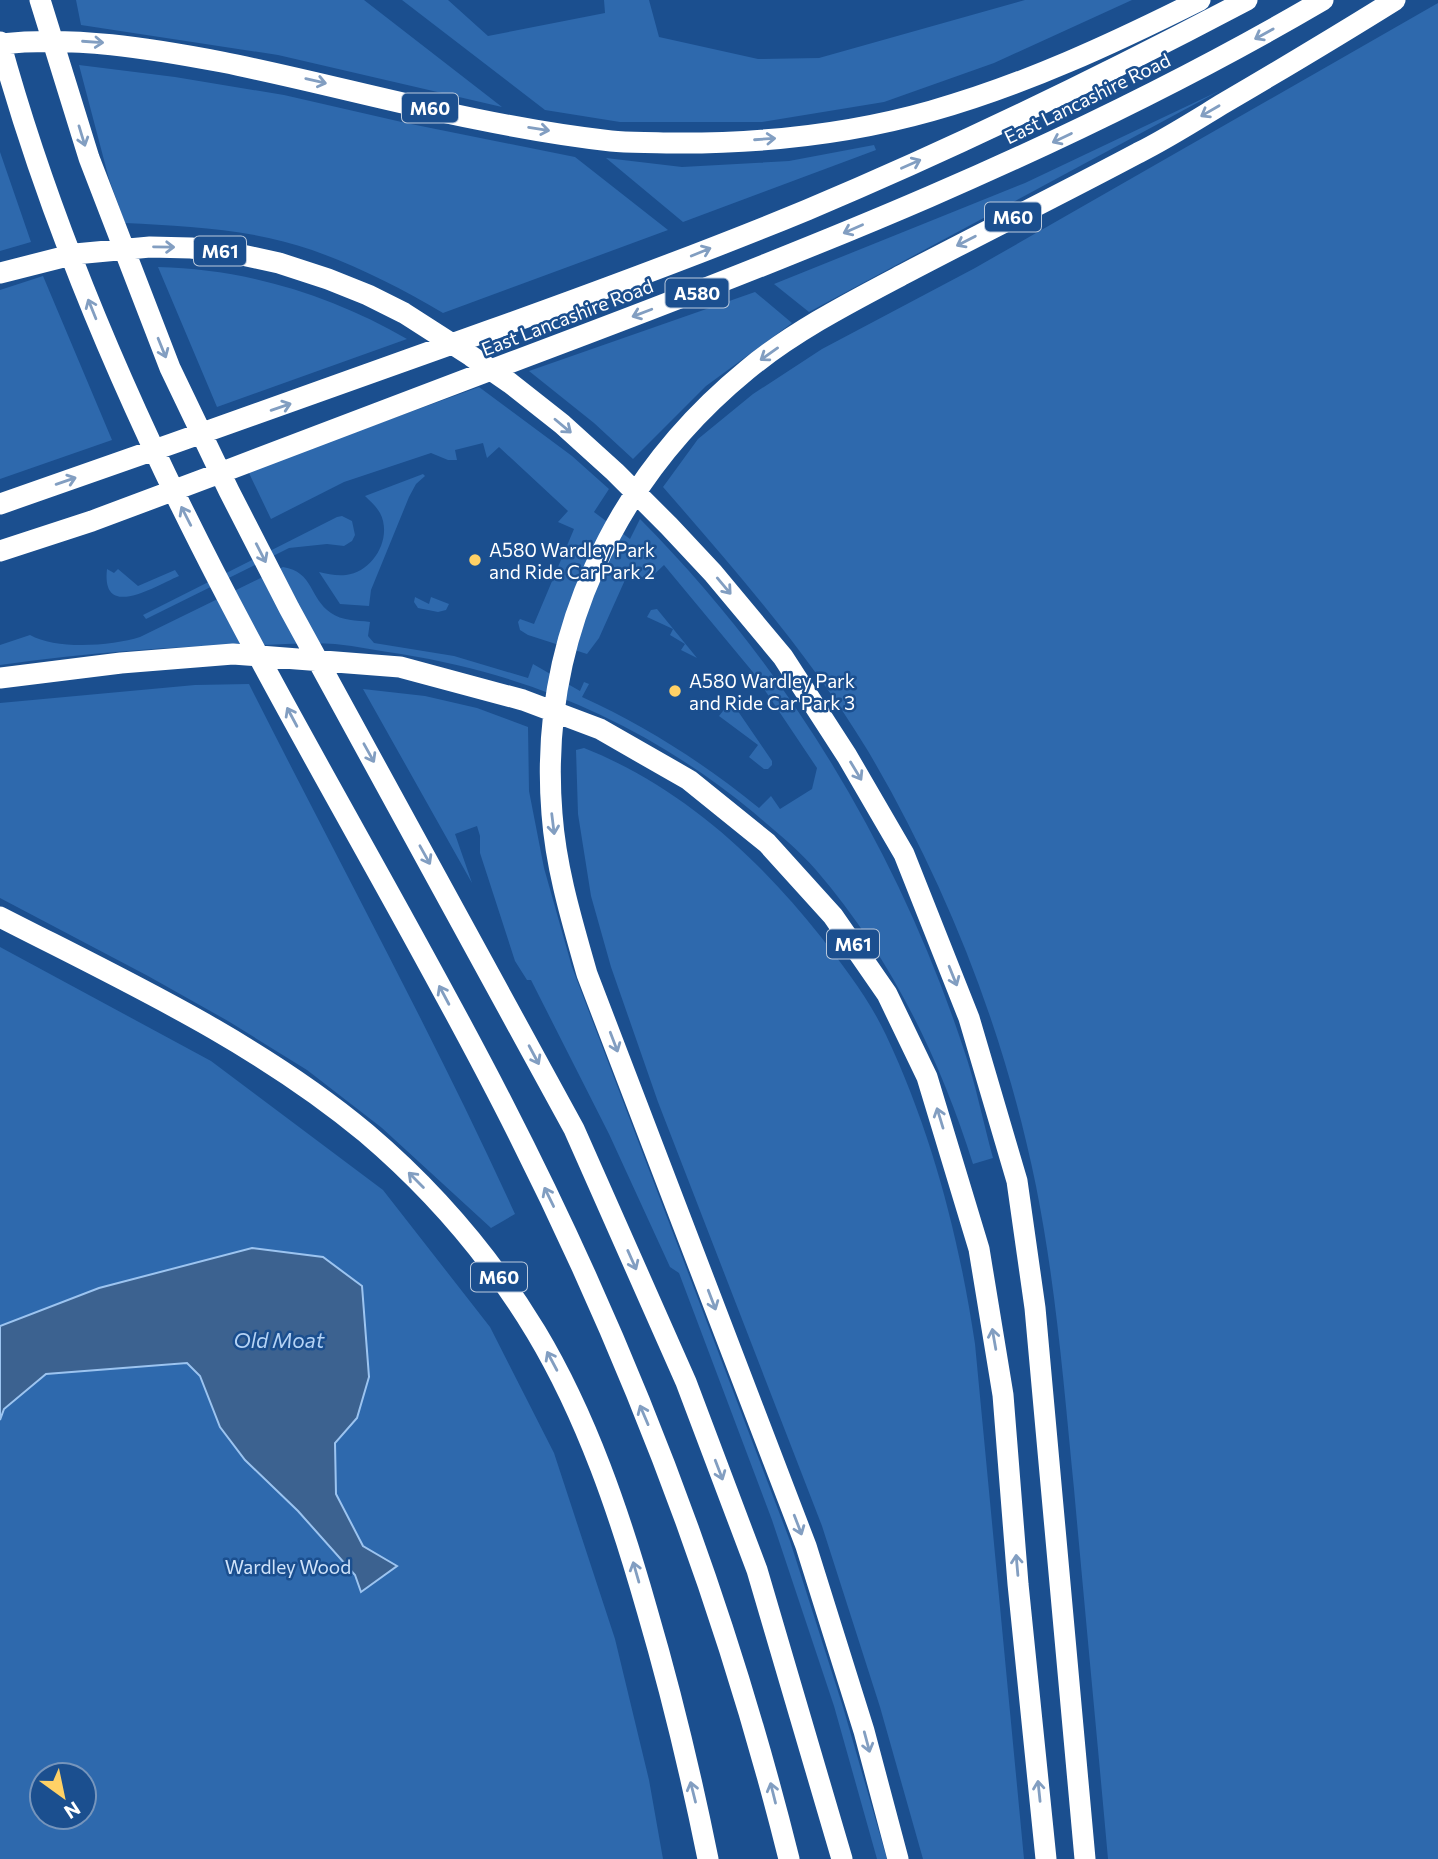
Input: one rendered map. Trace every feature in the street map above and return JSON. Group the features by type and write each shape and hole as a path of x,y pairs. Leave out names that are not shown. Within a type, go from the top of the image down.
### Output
{"highway":[{"path":"40,0 89,158 170,368 289,608 574,1129 686,1382 757,1570 842,1859"},
{"name":"M60","path":"789,1859 767,1771 705,1581 654,1440 579,1258 503,1104 206,555 116,368 33,149 0,43 44,40 98,42 171,52 309,80 477,120 612,141 707,143 813,135 864,127 932,111 1048,71 1200,0"},
{"name":"East Lancashire Road","path":"0,504 293,403 562,306 807,210 1031,108 1146,53 1247,0"},
{"name":"East Lancashire Road","path":"0,551 99,519 821,243 1072,133 1164,88 1323,0"},
{"name":"M60","path":"898,1859 863,1731 806,1546 587,974 564,893 552,816 551,756 562,669 582,596 594,565 617,521 655,464 694,420 747,370 821,320 966,241 1142,152 1395,0"},
{"name":"M61","path":"0,273 75,254 107,250 191,248 233,253 279,263 368,295 428,328 510,383 562,424 669,526 713,573 783,657 847,756 904,854 964,1006 1017,1181 1035,1308 1085,1859"},
{"name":"M61","path":"0,678 121,663 233,654 400,667 523,700 600,729 689,780 767,843 833,916 887,994 927,1077 979,1249 1003,1395 1018,1584 1046,1859"},
{"name":"M60","path":"0,917 194,1019 320,1098 405,1169 477,1246 511,1293 552,1360 609,1490 634,1562 663,1664 708,1859"}],"green space":[{"path":"76,0 364,0 502,107 278,55 81,25"},
{"path":"402,0 448,0 488,36 605,13 604,0 649,0 659,37 758,59 819,58 1025,0 1132,0 994,63 884,102 762,122 620,122 545,110"},
{"path":"1438,3 1438,1859 1108,1859 1067,1413 1049,1261 1023,1129 990,1016 948,907 897,802 868,751 797,647 663,487 698,439 753,394 822,349 975,268"},
{"path":"79,65 284,95 575,157 668,230 443,313 362,270 289,243 219,230 125,223 109,179"},
{"path":"1221,90 809,312 774,284 1025,183"},
{"path":"874,145 876,150 683,222 606,158 682,167 789,161"},
{"path":"0,152 31,242 0,251"},
{"path":"158,267 223,273 287,287 348,309 407,339 217,407"},
{"path":"43,276 112,440 0,479 0,290"},
{"path":"755,292 792,323 706,386 633,459 594,423 529,371"},
{"path":"479,387 572,456 609,489 594,512 630,539 640,519 694,576 744,637 790,700 833,765 872,833 906,904 937,976 964,1050 993,1158 973,1164 945,1085 910,1009 867,937 816,870 778,833 713,781 631,730 544,691 498,676 401,654 335,644 159,649 0,665 0,645 30,635 41,640 69,645 115,643 140,637 283,567 300,574 324,607 335,616 370,622 368,636 374,643 454,656 528,678 533,664 580,691 584,682 589,684 582,697 629,720 674,747 759,808 771,796 780,809 812,789 817,768 752,671 664,565 648,580 629,571 599,638 587,654 520,630 520,619 534,624 574,529 558,522 568,511 499,447 487,458 483,443 455,450 457,460 448,460 431,453 344,482 271,519 248,471"},
{"path":"423,474 425,476 416,484 409,497 371,590 369,606 340,604 319,572 346,575 356,572 365,568 378,552 384,533 383,523 378,510 365,496"},
{"path":"342,516 352,521 355,535 352,541 344,546 327,544 289,548 146,619 143,615 337,517"},
{"path":"107,569 114,573 118,569 138,586 175,570 179,576 144,592 121,597 112,593 107,585"},
{"path":"415,597 429,604 431,597 449,604 446,610 438,612 418,608 414,602"},
{"path":"657,609 697,658 681,650 685,644 670,635 673,629 647,617 651,610"},
{"path":"249,684 418,1014 515,1214 491,1228 382,1128 307,1070 148,976 0,898 0,703 195,685"},
{"path":"363,689 425,696 477,708 528,727 529,791 544,868 572,967 790,1541 843,1707 887,1859 877,1859 834,1706 772,1520 679,1273 670,1267 609,1134 531,980 527,980 515,961 480,853 477,826 455,834 472,883"},
{"path":"731,701 772,761 768,769 764,769 749,757 758,745 719,716"},
{"path":"584,748 653,782 685,803 744,852 771,879 797,907 856,984 886,1035 902,1072 942,1186 961,1264 975,1344 1024,1859 923,1859 880,1707 822,1526 658,1102 611,967 591,896 578,814 576,750"},
{"name":"Wardley Wood","path":"0,947 211,1061 383,1190 490,1327 554,1453 615,1639 649,1780 663,1859 0,1859"}],"water":[{"name":"Old Moat","path":"252,1248 323,1257 362,1286 369,1377 357,1418 335,1443 336,1494 363,1546 397,1566 361,1592 355,1575 298,1511 245,1460 220,1427 200,1376 187,1363 46,1374 4,1409 0,1420 0,1326 99,1288"}],"place":[{"name":"A580 Wardley Park and Ride Car Park 2","path":"475,560"},
{"name":"A580 Wardley Park and Ride Car Park 3","path":"675,691"}]}
